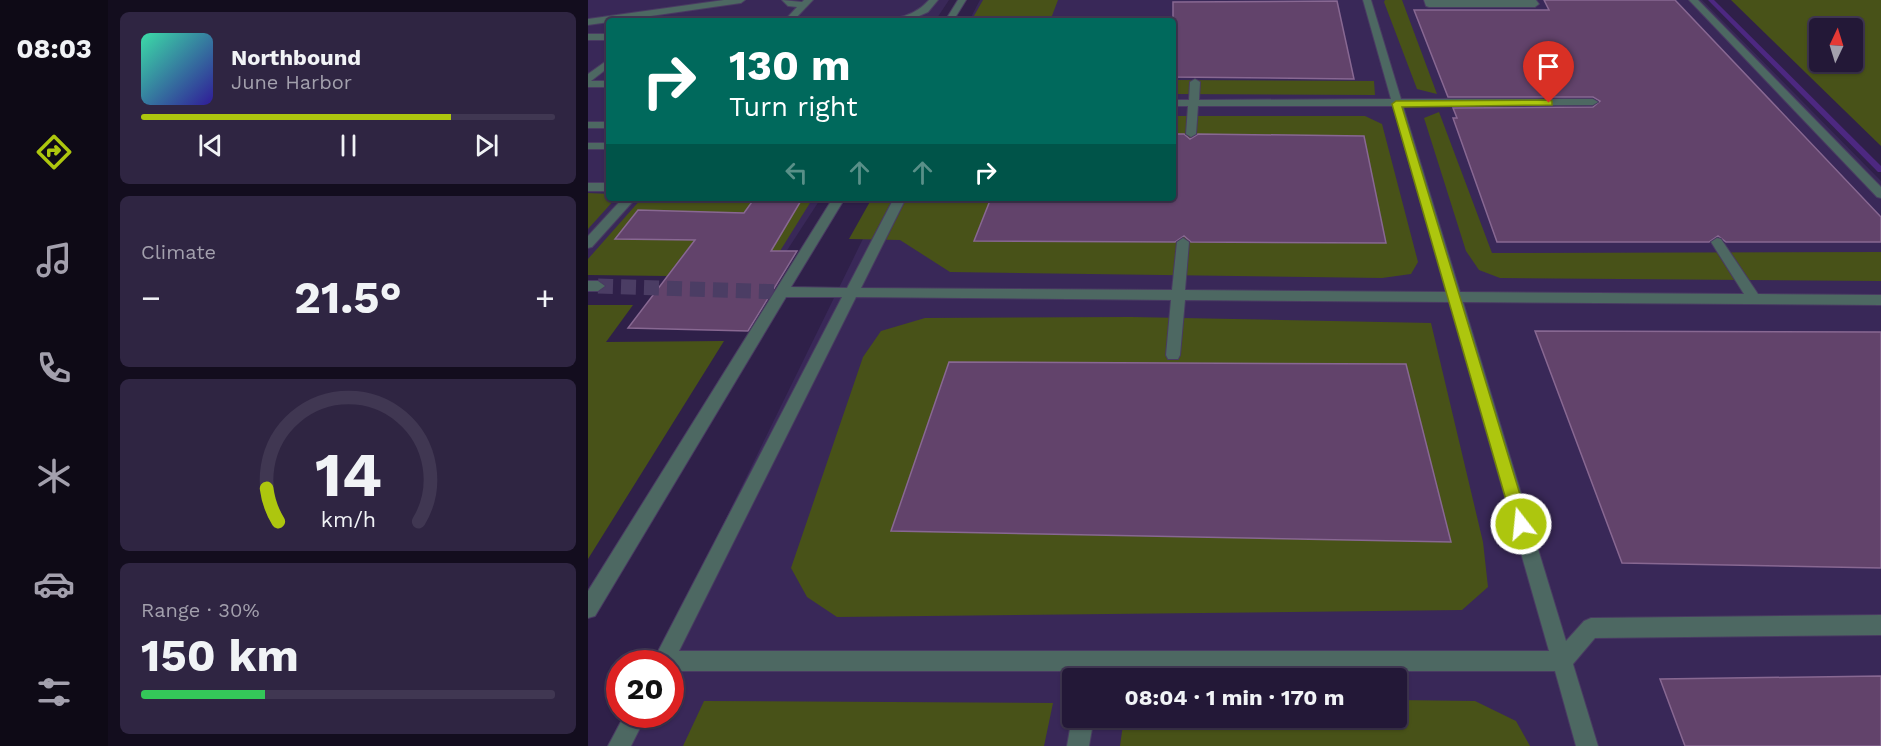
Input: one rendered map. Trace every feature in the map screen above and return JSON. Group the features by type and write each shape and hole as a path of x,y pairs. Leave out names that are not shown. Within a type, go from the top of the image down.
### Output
{"street":[{"path":"616,18 741,0"},
{"path":"786,0 791,4 806,3"},
{"path":"912,18 928,9 934,0"},
{"path":"951,18 962,0"},
{"path":"1367,0 1587,746"},
{"path":"1428,0 1429,4 1534,4 1532,0"},
{"path":"1693,0 1881,194"},
{"path":"791,18 806,3"},
{"path":"588,22 606,19"},
{"path":"588,37 606,38"},
{"path":"588,79 606,64"},
{"path":"1191,134 1195,82"},
{"path":"588,84 606,84"},
{"path":"1176,103 1593,102"},
{"path":"588,125 606,125"},
{"path":"588,146 606,146"},
{"path":"588,187 606,187"},
{"path":"588,244 627,201"},
{"path":"588,609 837,201"},
{"path":"668,650 898,201"},
{"path":"1173,355 1183,242"},
{"path":"1717,242 1754,299"},
{"path":"781,292 1881,300"},
{"path":"1195,668 1562,661 1591,628 1881,625"},
{"path":"684,662 1062,669"},
{"path":"619,746 629,728"},
{"path":"1078,746 1081,728"}],"shaded area":[{"path":"588,0 949,0 937,18 606,18 606,201 819,201 773,272 588,272"},
{"path":"980,0 1702,0 1881,181 1881,746 614,746 623,728 684,728 684,650 661,650 882,201 1176,201 1176,18 971,18"}],"green space":[{"path":"983,0 1058,0 1051,18 973,18"},
{"path":"1385,0 1402,0 1437,94 1417,89"},
{"path":"1731,0 1881,0 1881,146"},
{"path":"1176,80 1374,81 1375,95 1176,94"},
{"path":"1439,112 1492,253 1881,252 1881,281 1500,278 1479,270 1466,251 1424,118"},
{"path":"1176,116 1365,116 1382,124 1418,262 1411,274 1382,278 950,272 900,240 849,239 870,201 1176,201"},
{"path":"588,193 606,194 606,201 613,201 588,229"},
{"path":"639,201 811,201 780,251 686,251 667,276 588,275 588,259"},
{"path":"588,305 633,305 606,342 724,341 588,559"},
{"path":"1131,317 1431,323 1483,542 1488,587 1462,610 837,617 807,597 791,568 863,357 881,331 925,318"},
{"path":"1407,700 1475,701 1516,721 1530,746 1120,746 1122,728 1407,728"},
{"path":"704,701 1053,703 1044,746 683,746"}],"building":[{"path":"1544,0 1675,0 1881,217 1881,242 1726,242 1718,236 1709,242 1497,242 1453,118 1457,118 1453,108 1593,107 1600,101 1593,97 1448,97 1414,10 1549,10"},
{"path":"1337,1 1354,79 1176,77 1176,18 1173,18 1173,2"},
{"path":"1176,134 1184,134 1190,139 1198,134 1364,136 1386,243 1191,242 1184,236 1175,242 974,241 990,201 1176,201"},
{"path":"753,201 801,201 771,251 797,251 748,331 628,328 695,240 615,239 638,210 744,213"},
{"path":"1535,331 1881,332 1881,568 1622,563"},
{"path":"949,362 1406,364 1451,542 891,531"},
{"path":"1881,676 1881,746 1685,746 1660,679"}],"waterway":[{"path":"1711,0 1881,170"}],"tunnel":[{"path":"610,286 598,286 781,292"}],"route":[{"path":"1521,524 1396,104 1549,103"}]}
